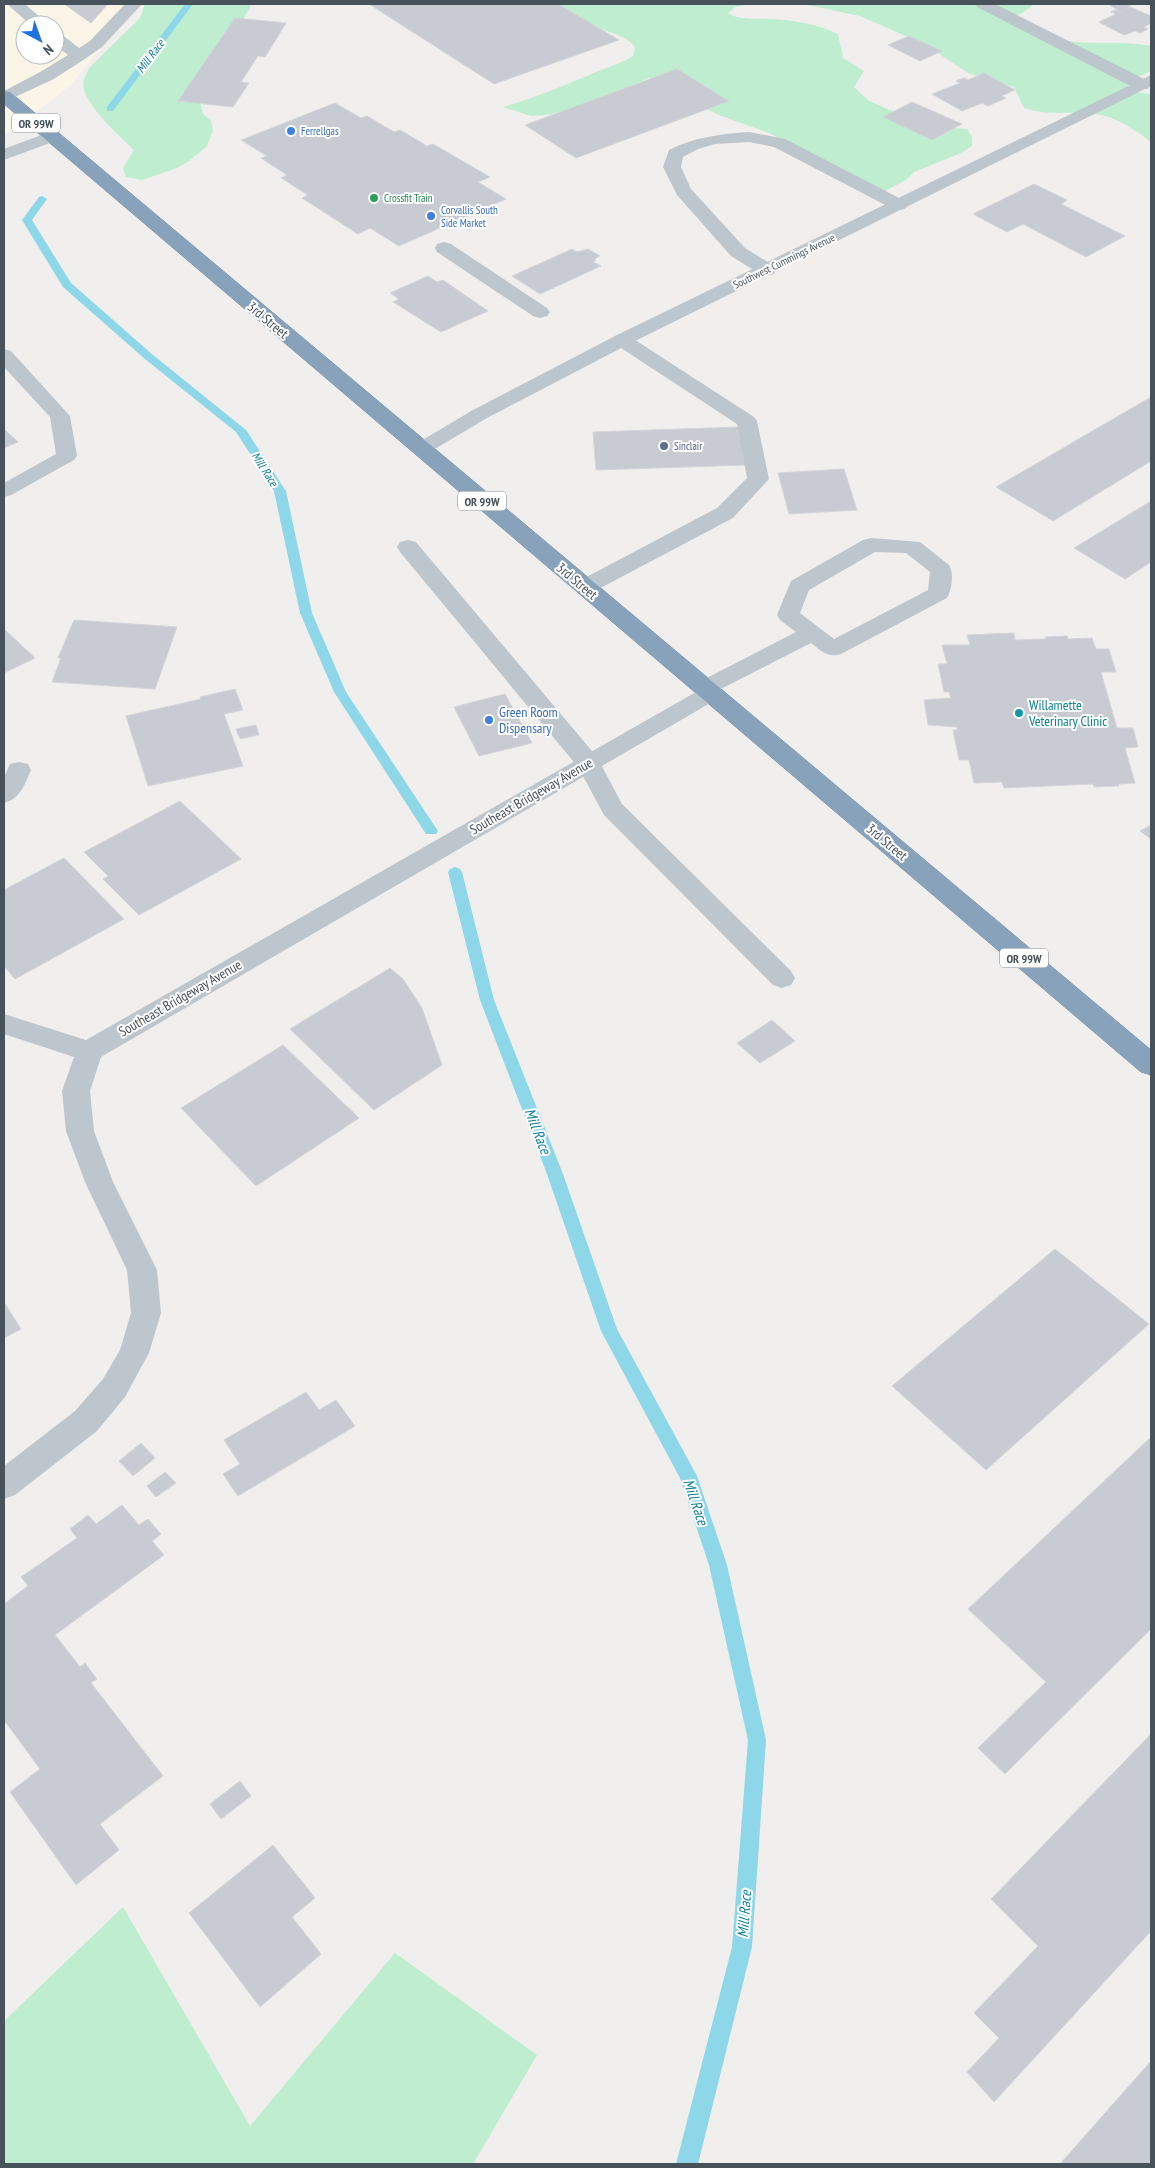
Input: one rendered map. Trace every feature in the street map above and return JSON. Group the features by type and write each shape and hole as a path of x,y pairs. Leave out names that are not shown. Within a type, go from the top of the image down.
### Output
{"highway":[{"name":"3rd Street","path":"4,97 421,450 1149,1059"}],"street":[{"path":"15,4 29,15"},
{"path":"4,97 79,56 96,44 134,4"},
{"path":"983,4 1147,83"},
{"path":"65,45 79,56"},
{"name":"Southwest Cummings Avenue","path":"421,450 480,414 622,340 1147,83"},
{"path":"4,156 52,136"},
{"path":"767,270 738,252 683,191 672,167 675,154 692,145 715,139 749,137 772,142 899,205"},
{"path":"444,248 540,312"},
{"path":"585,587 725,513 758,479 747,421 622,340"},
{"path":"4,355 60,416 67,456 4,491"},
{"path":"871,546 912,547 941,570 938,593 833,649 811,634 788,615 799,586 871,546"},
{"path":"408,547 588,763 613,809 782,978"},
{"name":"Southeast Bridgeway Avenue","path":"89,1051 588,763 708,691 811,634"},
{"path":"4,795 11,787 19,770"},
{"path":"4,1024 89,1051 76,1091 80,1131 99,1182 142,1270 146,1313 134,1353 114,1388 86,1421 4,1485"}],"shaded area":[{"path":"4,4 136,4 71,85 4,137"}],"green space":[{"path":"145,4 250,4 250,7 199,98 203,114 211,121 213,130 207,146 177,168 142,180 126,177 123,168 134,150 106,123 94,108 85,92 84,82 91,66 140,18"},
{"path":"530,4 753,4 735,7 728,13 743,18 805,23 838,34 843,58 864,71 854,87 869,101 927,126 967,129 972,137 972,146 961,153 914,172 906,180 883,192 769,133 719,115 694,103 664,82 648,78 595,103 547,115 531,116 503,107 549,92 624,61 633,56 635,47 626,39 614,33 555,19 541,13"},
{"path":"803,4 1031,4 1032,6 1013,19 1050,38 1079,42 1127,43 1151,46 1151,71 1125,83 1137,92 1151,94 1151,142 1125,124 1098,114 1046,112 1024,108 1014,87 968,73 924,44 860,16"},
{"path":"123,1907 250,2126 395,1953 537,2055 473,2164 4,2164 4,2021"}],"building":[{"path":"64,4 108,4 91,23"},
{"path":"369,4 558,4 619,40 494,84"},
{"path":"1108,4 1133,4 1128,6 1151,16 1151,23 1144,27 1148,29 1140,33 1135,31 1125,35 1099,22 1116,14 1111,12 1115,10 1121,12"},
{"path":"235,18 286,23 265,57 258,56 241,82 249,83 233,107 178,101"},
{"path":"909,36 942,51 920,61 888,45"},
{"path":"677,69 729,101 576,158 525,125"},
{"path":"984,73 1015,90 1001,96 1006,98 988,106 982,103 962,111 932,94 960,83 956,81 964,78 968,80"},
{"path":"912,102 962,124 932,140 883,117"},
{"path":"335,103 361,118 367,116 394,132 400,130 427,146 433,144 490,177 478,182 506,199 399,246 370,228 358,234 302,198 308,195 281,178 287,175 261,158 267,156 241,140"},
{"path":"1034,184 1067,200 1061,204 1125,236 1086,257 1023,224 1007,232 973,214"},
{"path":"572,249 577,252 588,249 600,256 594,259 596,260 593,262 601,266 540,294 512,276"},
{"path":"428,276 437,282 443,280 488,311 441,332 393,302 399,299 390,293"},
{"path":"1151,397 1151,461 1053,521 996,487"},
{"path":"739,427 745,465 596,470 593,432"},
{"path":"4,429 18,442 4,448"},
{"path":"844,469 857,510 789,514 778,473"},
{"path":"1151,501 1151,562 1125,579 1074,548"},
{"path":"74,620 177,627 155,689 52,682 61,658 58,658"},
{"path":"4,629 35,658 4,673"},
{"name":"Willamette Veterinary Clinic","path":"1014,633 1015,640 1067,636 1068,639 1092,638 1096,649 1109,649 1116,672 1101,672 1117,728 1133,728 1138,747 1125,748 1135,783 1094,787 1093,784 1004,788 1002,782 974,783 969,760 959,760 953,730 957,730 957,727 928,725 924,700 951,698 949,692 944,692 938,664 947,664 942,645 970,645 967,635"},
{"path":"235,689 243,710 224,714 243,766 148,786 126,716 201,699 200,697"},
{"path":"505,694 532,743 479,756 454,707"},
{"path":"256,725 259,735 240,739 236,729"},
{"path":"180,801 241,859 139,915 103,879 108,876 84,852"},
{"path":"1151,825 1151,839 1140,831"},
{"path":"64,858 124,919 15,979 4,966 4,890"},
{"path":"390,968 403,979 422,1008 442,1065 374,1110 290,1029"},
{"path":"772,1020 795,1041 760,1063 737,1043"},
{"path":"283,1045 359,1118 256,1186 181,1108"},
{"path":"1055,1249 1149,1324 986,1470 892,1386"},
{"path":"4,1302 21,1329 4,1338"},
{"path":"306,1392 319,1410 336,1400 355,1426 238,1496 223,1474 240,1464 224,1440"},
{"path":"1151,1437 1151,1629 1005,1774 978,1748 1046,1682 968,1609"},
{"path":"141,1443 155,1458 133,1476 119,1461"},
{"path":"165,1472 176,1483 156,1497 147,1486"},
{"path":"122,1505 139,1525 148,1519 161,1534 152,1541 164,1555 55,1635 80,1667 85,1663 97,1679 91,1683 163,1776 100,1824 119,1850 76,1885 10,1792 40,1769 4,1720 4,1604 28,1586 21,1577 77,1538 70,1529 88,1515 96,1524"},
{"path":"1151,1734 1151,1931 994,2102 967,2072 999,2038 974,2013 1038,1946 991,1899"},
{"path":"240,1781 251,1796 221,1819 210,1804"},
{"path":"273,1845 315,1898 292,1917 321,1954 260,2007 189,1913"},
{"path":"1151,2061 1151,2164 1060,2164"}],"waterway":[{"name":"Mill Race","path":"110,109 189,4"},
{"name":"Mill Race","path":"42,199 27,220 67,285 149,357 240,430 280,491 306,613 340,692 431,831"},
{"name":"Mill Race","path":"455,872 487,1000 555,1174 609,1331 688,1476 718,1565 757,1740 742,1947 687,2164"}],"place":[{"name":"Ferrellgas","path":"291,131"},
{"name":"Crossfit Train","path":"374,198"},
{"name":"Corvallis South Side Market","path":"431,216"},
{"name":"Sinclair","path":"664,446"},
{"name":"Willamette Veterinary Clinic","path":"1019,713"},
{"name":"Green Room Dispensary","path":"489,720"}]}
